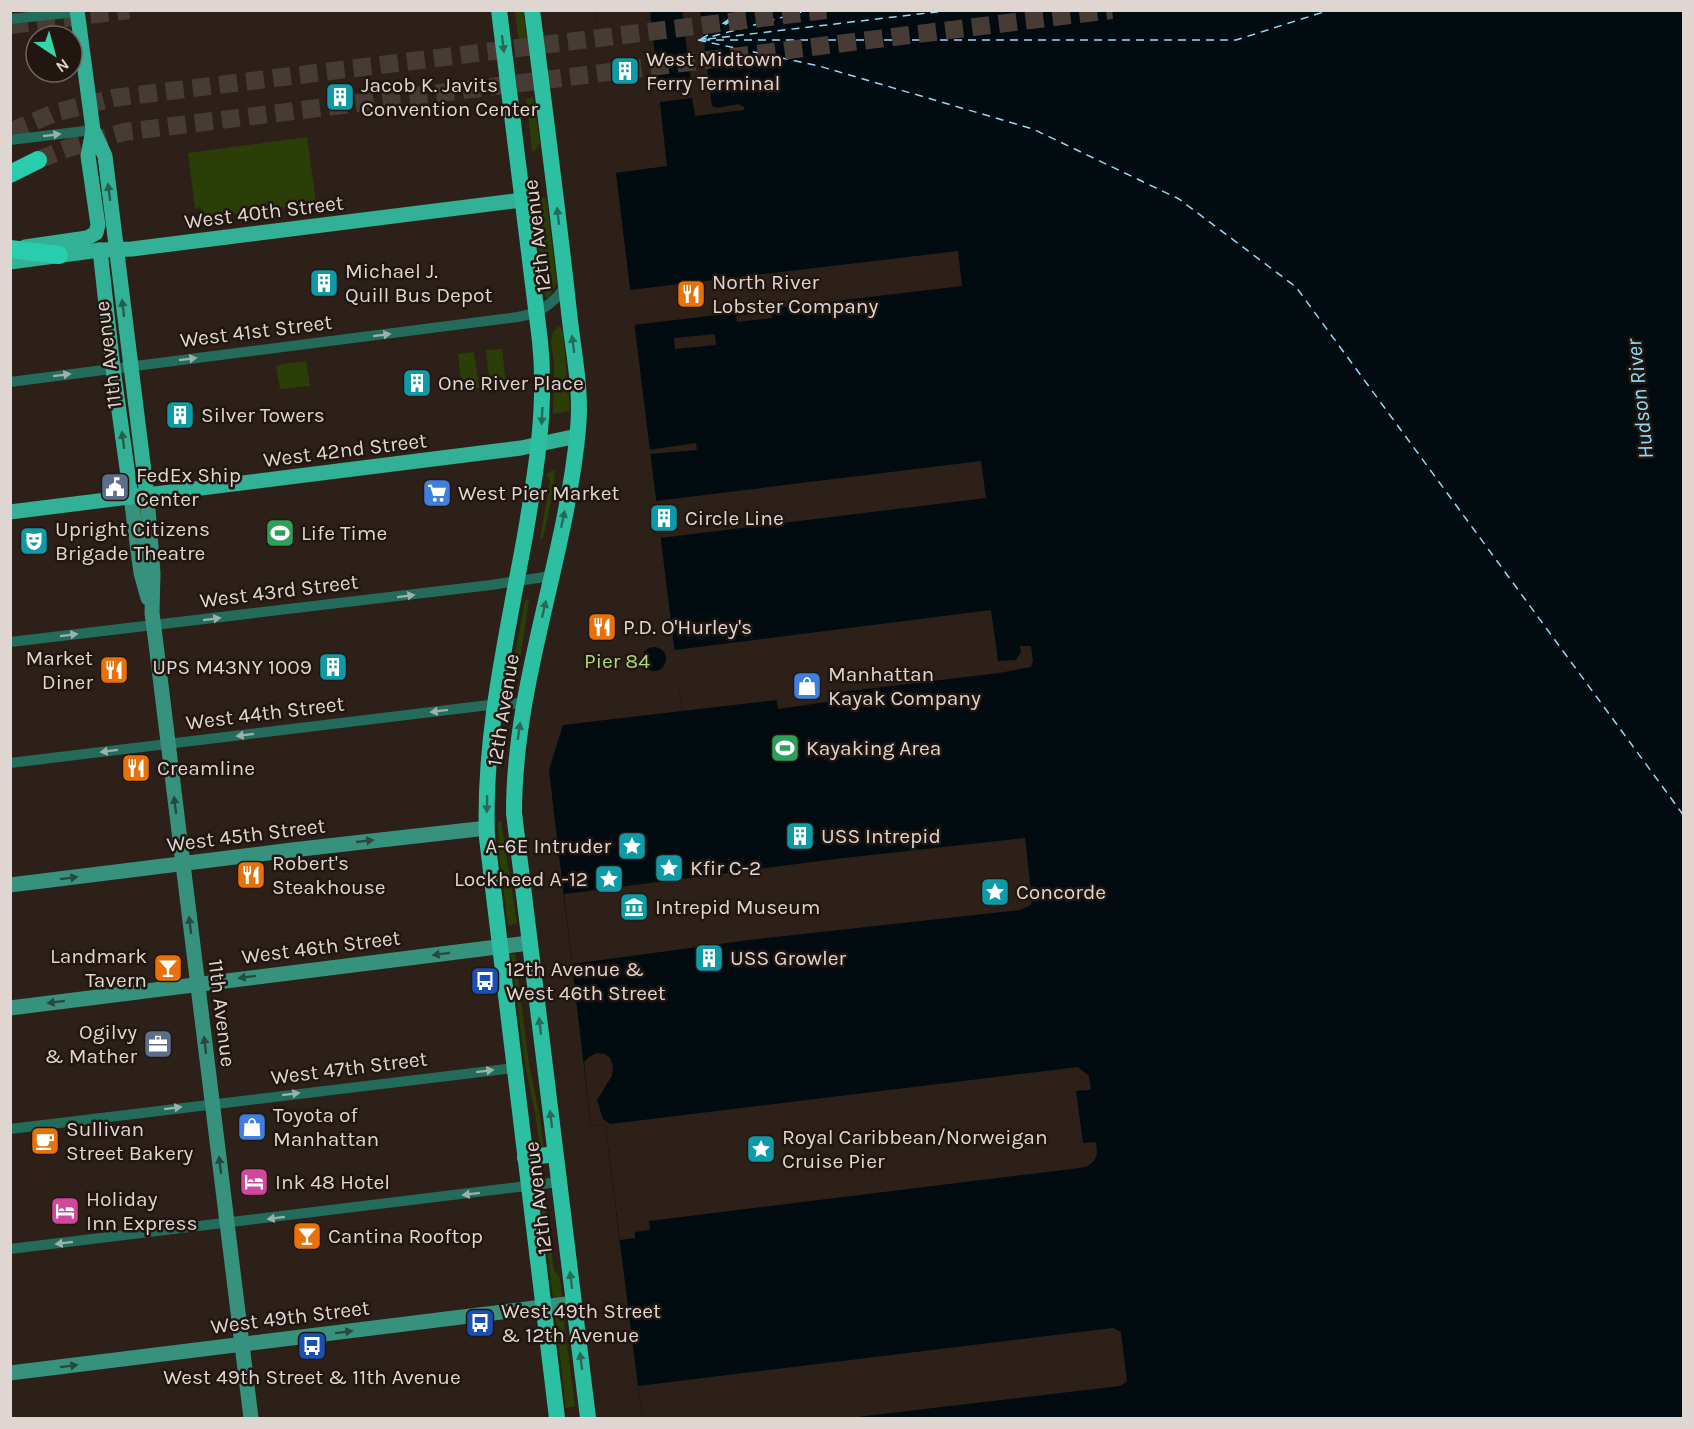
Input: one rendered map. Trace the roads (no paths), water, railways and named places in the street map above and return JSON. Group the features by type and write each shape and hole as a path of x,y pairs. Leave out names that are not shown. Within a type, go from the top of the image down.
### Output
{"highway":[{"name":"12th Avenue","path":"499,10 537,312 543,380 540,444 489,766 487,828 499,947 557,1419"},
{"name":"12th Avenue","path":"532,10 566,286 579,416 569,489 523,703 517,753 514,813 588,1419"},
{"path":"10,168 38,160 10,174"},
{"path":"10,249 59,255"},
{"path":"525,1158 555,1154"}],"main road":[{"name":"11th Avenue","path":"77,11 93,130 105,156 117,250 147,496 153,573 153,619 167,744 251,1419"},
{"name":"11th Avenue","path":"10,249 87,238 93,235 98,225 88,156 93,130"},
{"name":"West 40th Street","path":"10,262 522,200"},
{"name":"11th Avenue","path":"100,250 113,368 141,573 153,619"},
{"name":"West 42nd Street","path":"10,512 419,462 540,444 577,436"},
{"name":"West 45th Street","path":"10,885 487,828"},
{"name":"West 46th Street","path":"10,1008 197,983 529,944"},
{"name":"West 49th Street","path":"10,1373 574,1303"}],"street":[{"path":"10,19 77,11"},
{"path":"10,141 93,130"},
{"name":"West 41st Street","path":"10,382 518,317 537,312 552,304 566,286"},
{"name":"West 43rd Street","path":"10,642 153,619 551,576"},
{"name":"West 44th Street","path":"10,763 497,704 523,703"},
{"name":"West 47th Street","path":"10,1129 514,1068"},
{"path":"10,1250 559,1182"}],"water":[{"name":"Hudson River","path":"596,11 1683,11 1683,1418 642,1418 605,1124 591,1126 549,770 563,725 682,711"},
{"path":"654,647 662,651 666,659 662,667 654,671 646,667 642,659 646,651"}],"tunnel":[{"path":"10,25 129,10"},
{"path":"10,132 54,113 113,98 826,10"},
{"path":"38,160 68,148 124,132 1112,10"}],"place":[{"name":"West Midtown Ferry Terminal","path":"625,71"},
{"name":"Jacob K. Javits Convention Center","path":"340,97"},
{"name":"Michael J. Quill Bus Depot","path":"324,283"},
{"name":"North River Lobster Company","path":"691,294"},
{"name":"One River Place","path":"417,383"},
{"name":"Silver Towers","path":"180,415"},
{"name":"FedEx Ship Center","path":"115,487"},
{"name":"West Pier Market","path":"437,493"},
{"name":"Circle Line","path":"664,518"},
{"name":"Life Time","path":"280,533"},
{"name":"Upright Citizens Brigade Theatre","path":"34,541"},
{"name":"P.D. O'Hurley's","path":"602,627"},
{"name":"UPS M43NY 1009","path":"333,667"},
{"name":"Market Diner","path":"114,670"},
{"name":"Manhattan Kayak Company","path":"807,686"},
{"name":"Kayaking Area","path":"785,748"},
{"name":"Creamline","path":"136,768"},
{"name":"USS Intrepid","path":"800,836"},
{"name":"A-6E Intruder","path":"632,846"},
{"name":"Kfir C-2","path":"669,868"},
{"name":"Robert's Steakhouse","path":"251,875"},
{"name":"Lockheed A-12","path":"609,879"},
{"name":"Concorde","path":"995,892"},
{"name":"Intrepid Museum","path":"634,907"},
{"name":"USS Growler","path":"709,958"},
{"name":"Landmark Tavern","path":"168,968"},
{"name":"12th Avenue & West 46th Street","path":"485,981"},
{"name":"Ogilvy & Mather","path":"158,1044"},
{"name":"Toyota of Manhattan","path":"252,1127"},
{"name":"Sullivan Street Bakery","path":"45,1141"},
{"name":"Royal Caribbean/Norweigan Cruise Pier","path":"761,1149"},
{"name":"Ink 48 Hotel","path":"254,1182"},
{"name":"Holiday Inn Express","path":"65,1211"},
{"name":"Cantina Rooftop","path":"307,1236"},
{"name":"West 49th Street & 12th Avenue","path":"480,1323"},
{"name":"West 49th Street & 11th Avenue","path":"312,1346"}],"park label":[{"name":"Pier 84","path":"617,661"}]}
